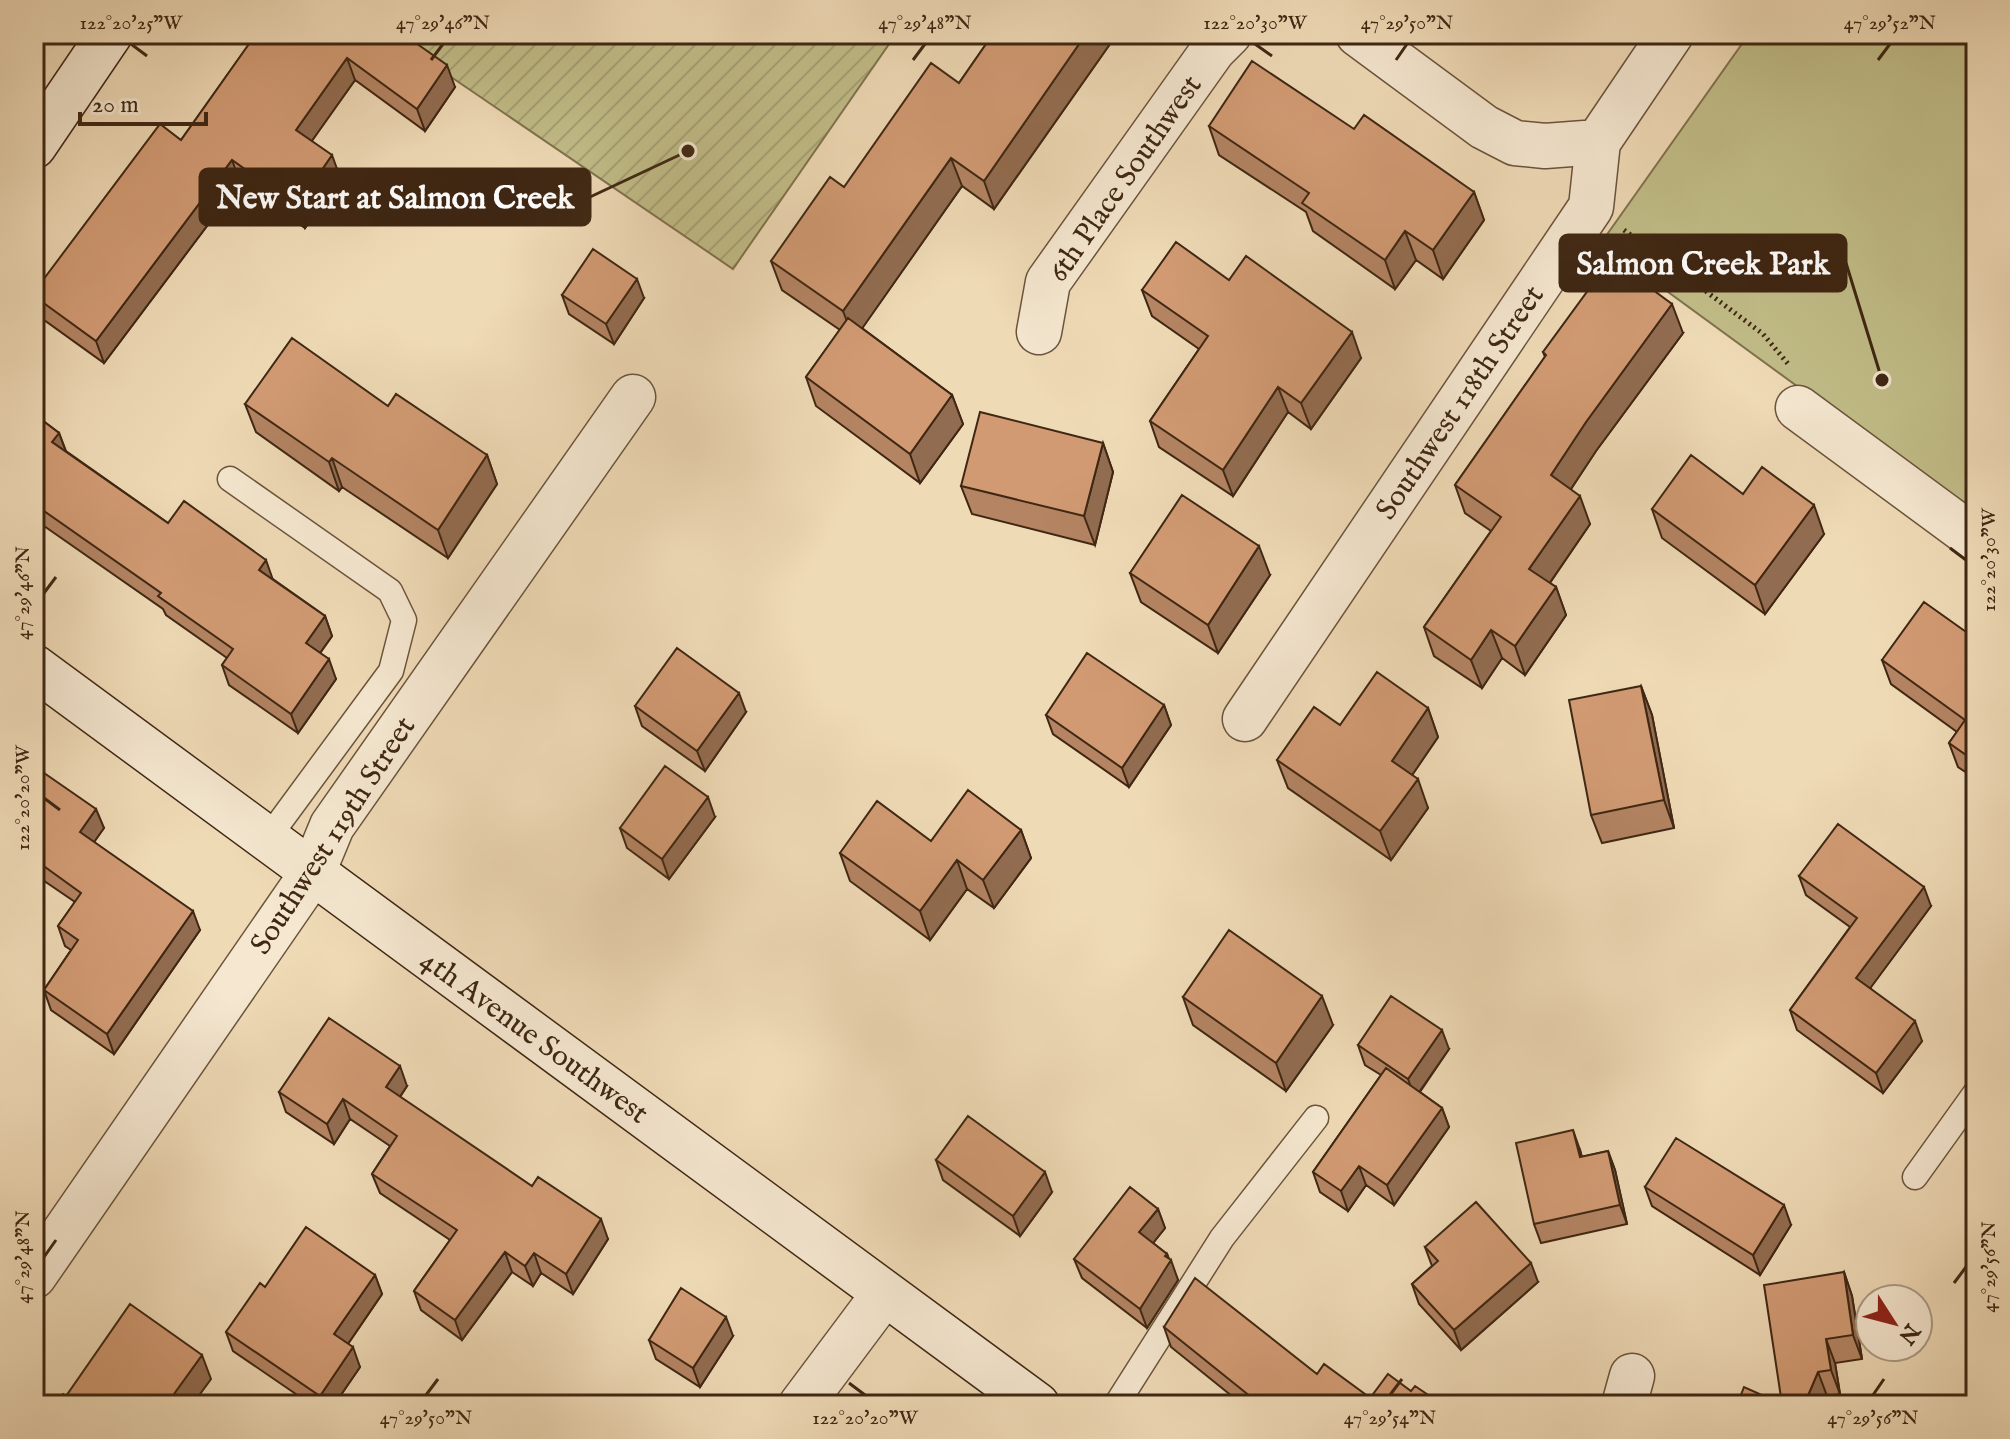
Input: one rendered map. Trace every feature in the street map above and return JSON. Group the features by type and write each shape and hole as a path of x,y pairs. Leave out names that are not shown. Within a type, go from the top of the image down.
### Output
{"street":[{"path":"34,146 110,34"},
{"name":"6th Place Southwest","path":"1039,332 1048,282 1213,50 1229,34"},
{"path":"1358,34 1484,127 1515,143 1545,146 1598,142"},
{"name":"Southwest 118th Street","path":"1245,719 1591,207 1598,142 1671,34"},
{"path":"1796,389 1976,539"},
{"name":"Southwest 119th Street","path":"34,1276 313,872 332,826 633,397"},
{"name":"4th Avenue Southwest","path":"34,667 1037,1405"},
{"path":"801,1405 884,1294"}],"lane":[{"path":"230,479 390,591 404,620 391,671 268,838"},
{"path":"1915,1177 1976,1092"},
{"path":"1116,1405 1222,1238 1316,1118"}],"path":[{"path":"1591,207 1763,334 1796,389"}],"shaded area":[{"path":"388,34 896,34 733,269"},
{"path":"1749,34 1976,34 1976,517 1601,243"}],"building":[{"path":"256,34 370,34 383,43 390,34 403,34 447,65 417,109 347,58 296,130 332,155 297,206 232,160 96,341 34,296 34,292 160,124 181,140"},
{"path":"993,34 1086,34 984,181 951,158 843,311 771,261 830,177 844,187 931,63 959,83"},
{"path":"1252,61 1354,129 1364,115 1474,192 1433,250 1405,231 1385,260 1302,203 1309,193 1209,126"},
{"path":"1176,242 1229,280 1246,256 1352,332 1301,403 1278,387 1223,470 1150,421 1208,336 1142,290"},
{"path":"593,249 637,279 606,324 562,295"},
{"path":"1611,259 1672,304 1551,475 1580,496 1529,569 1556,587 1515,646 1491,630 1471,660 1424,627 1501,517 1455,485 1546,355 1543,352"},
{"path":"848,318 952,395 910,454 806,377"},
{"path":"292,338 388,406 396,394 487,455 438,530 332,458 329,462 245,404"},
{"path":"980,412 1103,443 1084,516 961,486"},
{"path":"34,414 59,433 52,442 168,523 184,501 266,560 259,570 325,616 306,643 329,659 291,714 222,665 233,649 158,596 161,593 34,504"},
{"path":"1691,455 1743,494 1762,467 1814,505 1755,585 1652,509"},
{"path":"1182,495 1259,546 1208,625 1130,573"},
{"path":"1924,602 1976,639 1976,762 1949,743 1965,720 1882,660"},
{"path":"677,648 739,693 697,751 635,706"},
{"path":"1087,653 1164,705 1122,768 1046,715"},
{"path":"1377,672 1428,708 1392,761 1418,779 1380,831 1277,760 1314,707 1340,725"},
{"path":"1641,686 1664,800 1591,815 1569,700"},
{"path":"34,766 96,809 80,832 193,911 107,1034 44,990 78,940 58,926 81,893 34,859"},
{"path":"665,766 708,797 662,859 620,828"},
{"path":"968,790 1021,830 983,880 957,860 920,911 840,853 877,801 931,841"},
{"path":"1838,824 1924,887 1856,978 1915,1021 1876,1073 1790,1010 1857,918 1799,876"},
{"path":"1229,930 1322,996 1276,1063 1183,997"},
{"path":"1391,996 1442,1030 1408,1079 1358,1045"},
{"path":"329,1018 400,1066 386,1087 532,1186 538,1177 601,1219 566,1274 534,1253 525,1266 505,1252 455,1320 414,1291 457,1230 372,1174 397,1136 343,1099 327,1124 279,1092"},
{"path":"1386,1068 1442,1108 1387,1185 1359,1166 1341,1191 1313,1172"},
{"path":"968,1116 1045,1172 1013,1216 936,1160"},
{"path":"1573,1130 1580,1157 1608,1151 1620,1205 1534,1224 1516,1143"},
{"path":"1676,1138 1784,1205 1753,1255 1645,1187"},
{"path":"1130,1187 1158,1209 1139,1232 1171,1260 1140,1309 1074,1259"},
{"path":"1476,1202 1531,1263 1454,1330 1412,1284 1438,1261 1425,1247"},
{"path":"306,1227 375,1275 334,1334 353,1347 320,1396 226,1332 260,1283 265,1287"},
{"path":"1844,1272 1853,1335 1826,1339 1831,1370 1818,1372 1804,1405 1737,1405 1744,1387 1782,1404 1764,1285"},
{"path":"1195,1278 1317,1374 1324,1364 1369,1397 1363,1405 1261,1405 1164,1327"},
{"path":"681,1288 726,1317 693,1368 649,1340"},
{"path":"130,1304 202,1355 166,1405 54,1405 63,1394 66,1396"},
{"path":"1388,1374 1411,1391 1415,1386 1443,1405 1365,1405"}],"place":[{"name":"New Start at Salmon Creek","path":"688,151"},
{"name":"Salmon Creek Park","path":"1882,380"}]}
